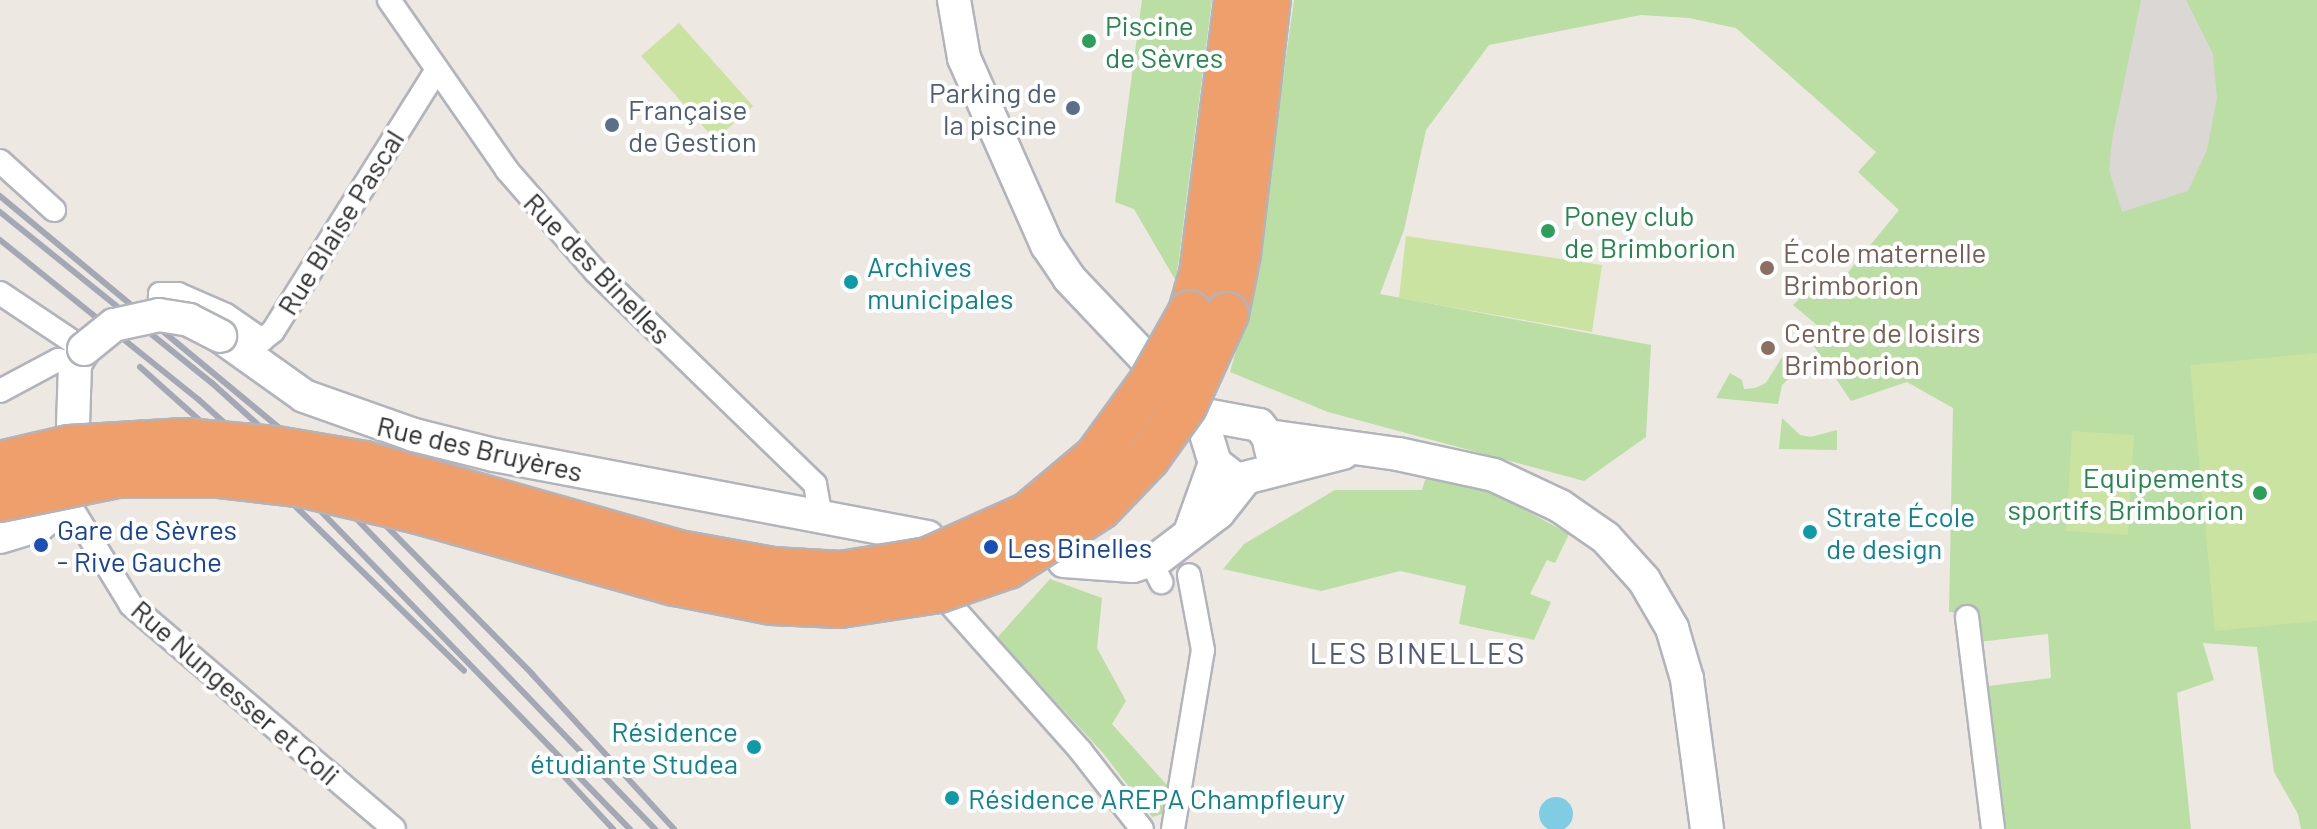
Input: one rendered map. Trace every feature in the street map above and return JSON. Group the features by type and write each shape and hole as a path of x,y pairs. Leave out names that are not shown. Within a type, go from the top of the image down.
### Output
{"highway":[{"path":"0,500 117,476 218,476 304,486 675,584 772,603 840,606 939,591 1008,567 1100,508 1148,458 1185,406 1208,313 1201,274 1236,0"},
{"path":"0,463 69,447 185,440 276,448 365,463 684,553 773,569 841,573 928,559 1028,514 1096,457 1150,383 1208,313 1239,254 1269,0"}],"main road":[{"path":"954,0 964,58 1047,245 1069,278 1145,358"},
{"name":"Rue des Bruyères","path":"80,357 114,325 159,315 189,320 220,336 304,396 342,414 494,455 927,537"},
{"path":"73,425 80,357"},
{"path":"1064,561 1155,571 1191,530 1218,513 1253,477 1270,460 1268,436 1259,425 1200,414 1213,454 1224,474 1253,477 1362,450"},
{"path":"1268,436 1494,475 1560,506 1606,538 1644,580 1672,628 1687,679 1707,829"},
{"path":"1191,530 1213,454"},
{"path":"0,537 39,525 68,502"}],"street":[{"name":"Rue des Binelles","path":"389,0 507,170 595,271 815,484 821,518"},
{"name":"Rue Blaise Pascal","path":"159,315 160,294 178,294 226,315 262,340 273,331 437,70"},
{"path":"0,161 54,210"},
{"path":"0,293 80,357"},
{"name":"Rue des Bruyères","path":"0,391 58,360 80,357"},
{"name":"Rue Nungesser et Coli","path":"68,502 131,605 394,829"},
{"path":"882,529 1025,686 1142,829"},
{"path":"1173,829 1203,650 1189,575"},
{"path":"1967,617 1993,829"}],"green space":[{"path":"1142,0 1212,0 1176,281 1134,209 1115,202"},
{"path":"1294,0 2317,0 2317,829 2301,829 2298,814 2274,772 2257,647 2203,643 2214,680 2177,693 2191,829 2006,829 1988,686 2051,678 2048,634 1970,643 1967,613 1949,612 1953,408 1907,382 1851,401 1807,336 1818,326 1793,305 1814,284 1831,293 1899,210 1858,172 1876,152 1736,28 1689,18 1641,15 1489,45 1426,130 1404,230 1380,294 1651,345 1646,437 1584,481 1328,412 1230,372 1253,291"},
{"path":"679,23 753,106 715,140 641,56"},
{"path":"1406,236 1602,265 1592,332 1399,298"},
{"path":"1791,353 1799,369 1782,385 1778,404 1716,398 1730,373 1742,380 1744,389 1755,388 1766,383 1782,357"},
{"name":"Equipements sportifs Brimborion","path":"2317,353 2317,621 2215,631 2190,365"},
{"path":"1782,418 1800,435 1811,437 1837,430 1837,450 1779,449"},
{"path":"2072,431 2134,435 2128,535 2066,531"},
{"path":"1426,477 1493,492 1569,534 1555,563 1547,560 1530,594 1551,602 1534,640 1459,624 1466,586 1400,571 1321,591 1223,569 1244,544 1335,490 1422,490"},
{"path":"1050,579 1102,598 1097,648 1126,701 1112,724 1175,794 1173,811 1152,817 1103,753 997,638"}],"shaded area":[{"path":"2141,0 2186,0 2213,54 2217,98 2207,150 2188,191 2122,212 2109,170 2112,140"}],"water":[{"path":"1556,797 1568,802 1573,814 1568,826 1556,831 1544,826 1539,814 1544,802"}],"railway":[{"path":"0,196 335,474 532,674 674,829"},
{"path":"0,212 212,383 321,482 655,829"},
{"path":"0,240 199,400 305,495 630,829"},
{"path":"140,367 290,501 464,671"},
{"path":"547,758 613,829"}],"place":[{"name":"Piscine de Sèvres","path":"1089,41"},
{"name":"Parking de la piscine","path":"1073,108"},
{"name":"Française de Gestion","path":"612,125"},
{"name":"Poney club de Brimborion","path":"1548,231"},
{"name":"École maternelle Brimborion","path":"1767,268"},
{"name":"Archives municipales","path":"851,282"},
{"name":"Centre de loisirs Brimborion","path":"1768,348"},
{"name":"Equipements sportifs Brimborion","path":"2260,493"},
{"name":"Strate École de design","path":"1810,532"},
{"name":"Gare de Sèvres - Rive Gauche","path":"41,545"},
{"name":"Les Binelles","path":"991,547"},
{"name":"Résidence étudiante Studea","path":"754,747"},
{"name":"Résidence AREPA Champfleury","path":"952,798"}],"district":[{"name":"LES BINELLES","path":"1418,652"}]}
